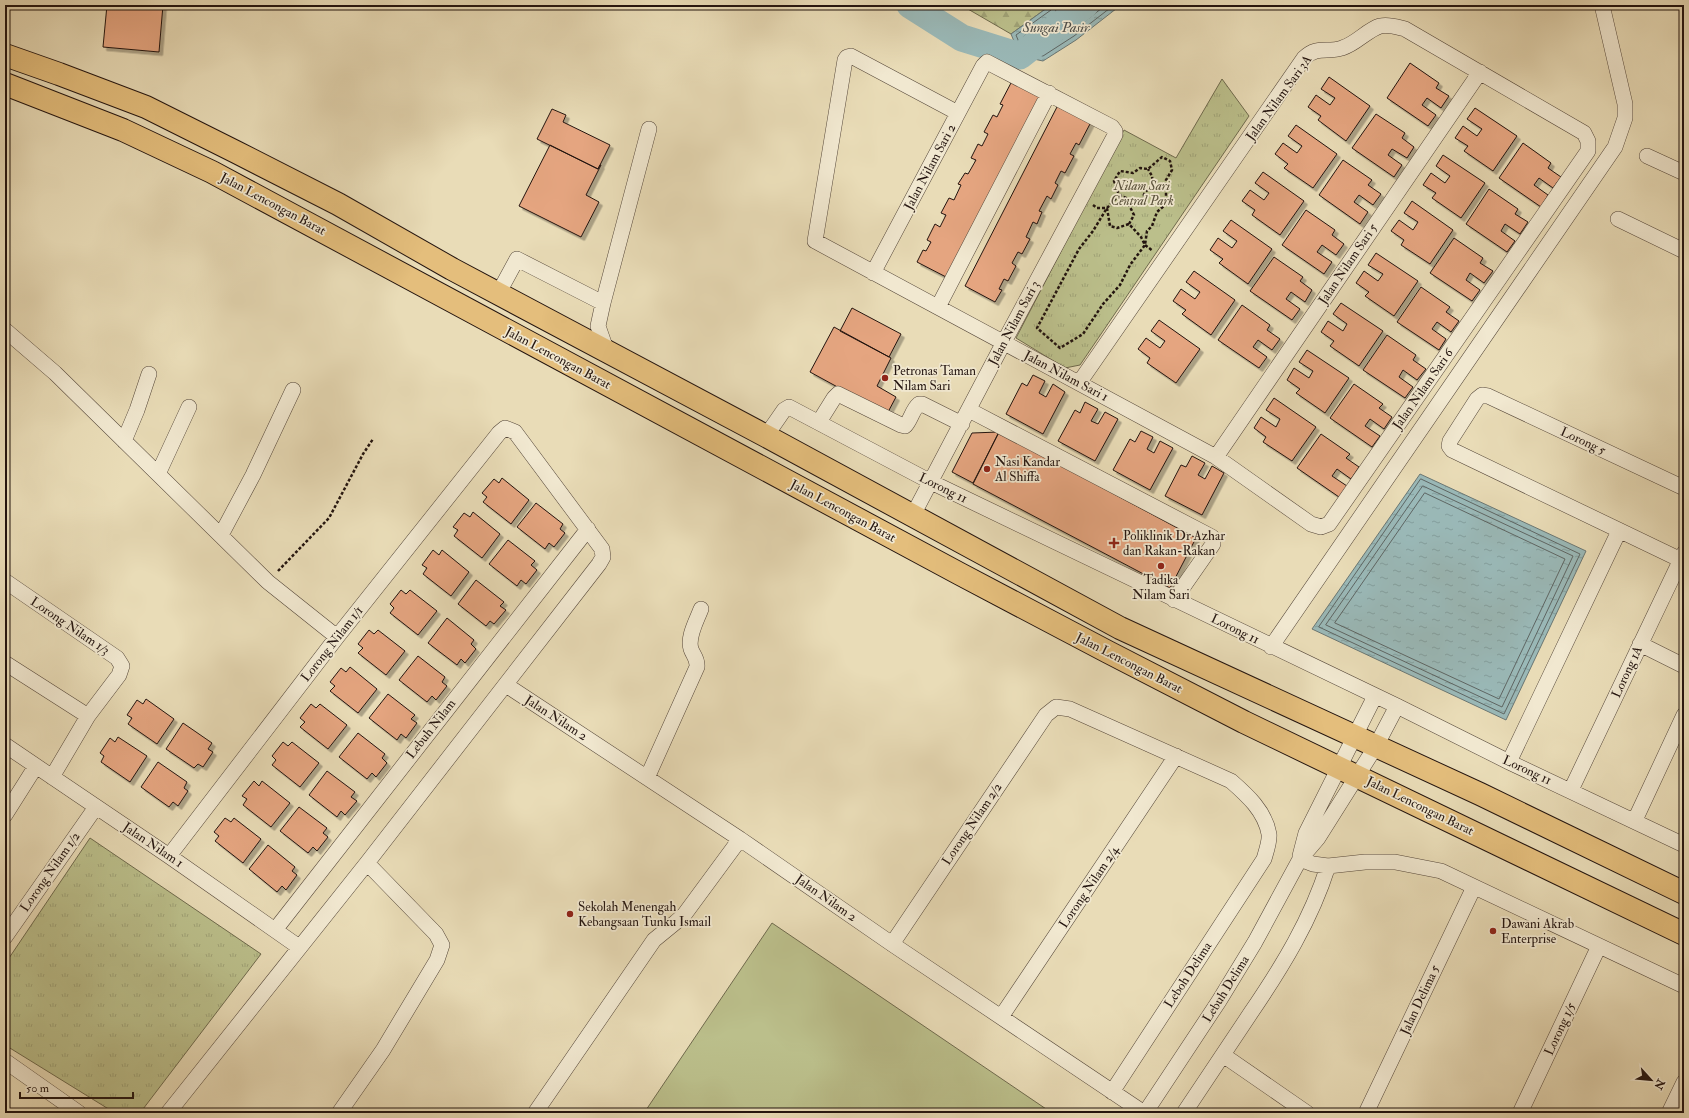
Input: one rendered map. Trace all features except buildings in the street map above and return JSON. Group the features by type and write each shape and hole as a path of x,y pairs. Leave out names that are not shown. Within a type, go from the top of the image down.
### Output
{"highway":[{"path":"5,55 146,107 338,204 498,294 766,436 1120,628 1355,736 1684,893"},
{"name":"Jalan Lencongan Barat","path":"5,84 123,130 212,172 952,570 1244,722 1684,934"}],"street":[{"path":"1271,647 1615,147 1625,118 1625,104 1602,5"},
{"name":"Jalan Nilam Sari 3A","path":"1079,383 1304,58 1311,52 1341,49 1380,26 1392,25 1405,29 1584,133 1588,141"},
{"name":"Jalan Nilam Sari 1","path":"958,113 851,56 846,58 815,242 1216,457"},
{"name":"Jalan Nilam Sari 2","path":"873,273 983,66 987,62 1049,93"},
{"name":"Jalan Nilam Sari 5","path":"1216,457 1480,72"},
{"path":"938,307 1049,93"},
{"name":"Jalan Nilam Sari 3","path":"913,515 1114,135 1112,127 1049,93"},
{"path":"607,352 598,326 649,129"},
{"name":"Jalan Nilam Sari 6","path":"1216,457 1311,524 1321,527 1329,524 1588,151 1588,141"},
{"path":"1647,156 1684,173"},
{"path":"1618,220 1684,251"},
{"path":"498,294 517,259 603,304"},
{"path":"5,330 56,373 268,582 337,637"},
{"path":"124,441 137,410 149,374"},
{"path":"221,535 256,469 293,390"},
{"path":"819,422 838,394 901,426 905,426 907,424 919,404 922,404 962,424"},
{"name":"Lorong 5","path":"1619,531 1452,450 1449,446 1450,441 1477,399 1482,395 1488,396 1684,488"},
{"path":"158,474 189,408"},
{"name":"Lorong 11","path":"766,436 784,410 789,408 819,422 931,482 1271,647 1397,706 1509,762 1635,820 1684,845"},
{"path":"969,410 1212,537 1213,544 1174,600"},
{"name":"Lorong Nilam 1/1","path":"169,856 337,637 499,433 505,428 515,432 588,529"},
{"path":"168,1113 299,947 368,863 599,564 603,557 602,549 588,529"},
{"name":"Lebuh Nilam","path":"275,930 588,529"},
{"path":"1509,762 1619,531 1682,557"},
{"name":"Lorong 1A","path":"1571,790 1682,557"},
{"name":"Lorong Nilam 1/3","path":"5,581 117,658 122,666 119,675 88,716 52,777"},
{"path":"647,778 697,666 697,662 690,648 691,637 701,609"},
{"path":"1640,644 1684,666"},
{"path":"5,663 88,716"},
{"name":"Jalan Nilam 2","path":"506,685 740,839 892,944 1145,1113"},
{"path":"1348,772 1355,736 1375,696"},
{"path":"1348,772 1376,746 1397,706"},
{"name":"Lorong Nilam 2/2","path":"892,944 1046,715 1056,707 1070,709 1176,756"},
{"path":"1635,820 1684,716"},
{"name":"Jalan Nilam 1","path":"5,745 169,856 299,947"},
{"name":"Leboh Delima","path":"1112,1092 1264,859 1269,835 1261,815 1248,795 1231,781 1176,756"},
{"name":"Lorong Nilam 2/4","path":"1001,1017 1176,756"},
{"path":"5,815 36,766"},
{"name":"Lebuh Delima","path":"1145,1113 1219,1002 1255,942 1300,860 1318,838 1348,772"},
{"name":"Lebuh Delima","path":"1300,860 1306,833 1348,772"},
{"name":"Lorong Nilam 1/2","path":"5,937 96,807"},
{"path":"535,1113 654,940 684,915 740,839"},
{"path":"1300,860 1328,866 1365,862 1395,862 1441,871 1684,986"},
{"path":"340,1113 382,1050 437,960 442,945 436,934 368,863"},
{"path":"1184,1113 1283,963 1300,934 1320,890 1328,866"},
{"name":"Jalan Delima 5","path":"1366,1113 1474,887"},
{"name":"Lorong 1/5","path":"1520,1113 1599,946"},
{"path":"1223,1055 1307,1113"},
{"path":"5,1061 79,1113"},
{"path":"1669,1113 1684,1082"}],"path":[{"path":"1107,208 1110,226 1117,228 1129,224 1134,215 1126,198 1119,195 1114,181 1120,171 1133,173 1140,168 1148,169 1162,157 1170,161 1172,170 1166,180 1166,204 1157,212 1152,226 1147,231 1145,245 1130,265 1120,286 1103,304 1083,334 1060,348 1037,328 1079,249 1093,232 1107,208 1119,195"},
{"path":"1129,205 1142,200 1145,192 1153,186 1152,176 1148,169"},
{"path":"1129,224 1141,236 1145,245"},
{"path":"268,582 329,518 363,454 373,439"}],"green space":[{"path":"961,5 1051,5 1011,34"},
{"name":"Nilam Sari Central Park","path":"1222,79 1249,116 1080,365 1065,368 1016,338 1124,130 1176,158"},
{"path":"90,838 261,954 140,1113 115,1113 5,1045 5,964"},
{"path":"772,923 1052,1113 644,1113"}],"water":[{"name":"Sungai Pasir","path":"1051,5 1121,5 1076,40 1043,61 1020,56 1011,34"},
{"path":"1420,474 1586,551 1506,720 1312,629"}],"waterway":[{"name":"Sungai Pasir","path":"910,5 962,38 1020,56 1085,5"}],"place":[{"name":"Petronas Taman Nilam Sari","path":"885,378"},
{"name":"Nasi Kandar Al Shiffa","path":"987,469"},
{"name":"Poliklinik Dr Azhar dan Rakan-Rakan","path":"1114,543"},
{"name":"Tadika Nilam Sari","path":"1161,566"},
{"name":"Sekolah Menengah Kebangsaan Tunku Ismail","path":"570,914"},
{"name":"Dawani Akrab Enterprise","path":"1493,931"}]}
